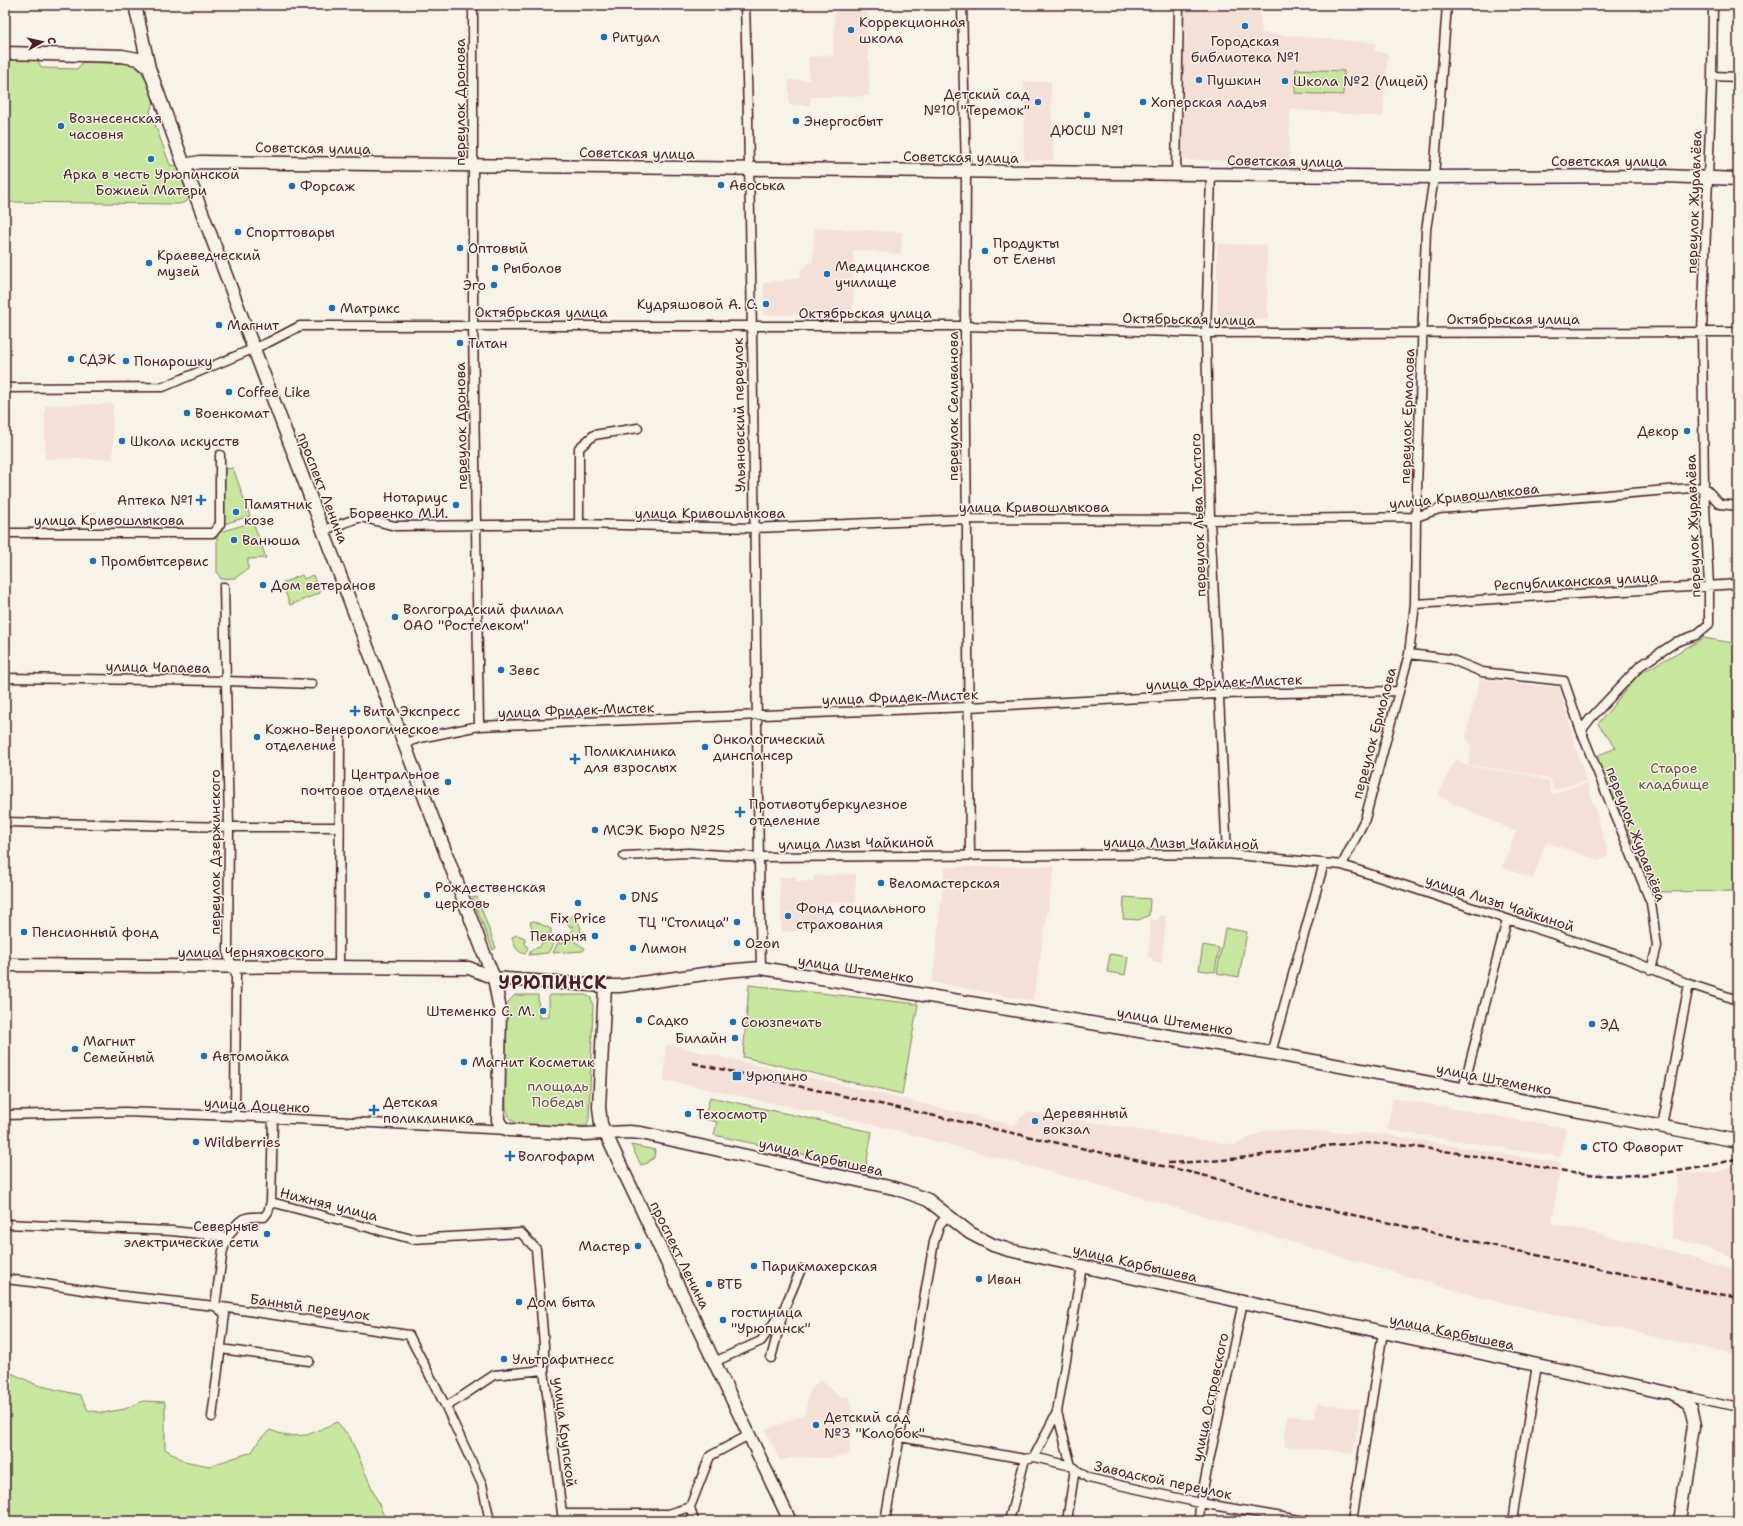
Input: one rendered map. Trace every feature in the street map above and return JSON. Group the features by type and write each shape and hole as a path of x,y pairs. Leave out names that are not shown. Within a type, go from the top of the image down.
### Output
{"main road":[{"name":"проспект Ленина","path":"135,5 149,68 184,165 494,978"},
{"path":"5,53 122,56 138,59 149,68"},
{"name":"Советская улица","path":"184,165 200,162 1176,175 1434,177 1664,176 1738,179"},
{"name":"улица Черняховского","path":"5,965 469,968 494,978"},
{"name":"улица Штеменко","path":"605,986 620,986 724,971 761,968 1271,1053 1738,1141"},
{"path":"494,978 605,986 599,1107 600,1117 605,1133 584,1134 508,1130 502,1127 498,1120 500,1010 494,978"},
{"name":"проспект Ленина","path":"605,1133 790,1521"},
{"name":"улица Карбышева","path":"605,1133 641,1133 898,1189 928,1200 970,1233 993,1245 1009,1250 1243,1302 1673,1394"},
{"path":"1673,1394 1686,1402 1691,1409 1695,1425 1681,1521"}],"street":[{"name":"переулок Дронова","path":"473,5 473,325 479,726"},
{"name":"Ульяновский переулок","path":"745,5 750,170 756,716 761,968"},
{"name":"переулок Селиванова","path":"962,5 966,172 965,326 970,855"},
{"path":"1176,175 1179,5"},
{"name":"переулок Ермолова","path":"1342,865 1365,819 1409,654 1415,604 1416,517 1426,230 1434,177 1447,5"},
{"name":"переулок Журавлёва","path":"1651,970 1657,946 1651,903 1581,731 1590,719 1640,666 1676,642 1696,635 1709,624 1709,586 1704,487 1702,332 1712,76 1713,5"},
{"path":"1712,76 1738,77"},
{"name":"переулок Льва Толстого","path":"1211,175 1206,333 1210,520 1227,854"},
{"name":"Октябрьская улица","path":"5,388 163,387 269,342 300,326 965,326 1206,333 1738,332"},
{"path":"578,524 579,448 594,434 638,428"},
{"name":"улица Кривошлыкова","path":"5,533 213,533 220,524 220,456"},
{"path":"1704,487 1720,504 1738,506"},
{"name":"улица Кривошлыкова","path":"324,530 361,517 395,526 578,524 754,528 967,519 1210,520 1416,517 1439,509 1704,487"},
{"name":"Республиканская улица","path":"1415,604 1738,584"},
{"name":"переулок Дзержинского","path":"224,586 229,826 228,955 231,966 236,975 235,1116"},
{"path":"1409,654 1450,659 1482,672 1564,681 1581,731"},
{"name":"улица Чапаева","path":"5,678 226,681 312,684"},
{"name":"улица Фридек-Мистек","path":"405,743 420,738 479,726 968,708 1219,694 1398,691"},
{"path":"339,967 338,827 340,734"},
{"path":"5,822 338,827"},
{"name":"улица Лизы Чайкиной","path":"624,856 688,853 759,857 1227,854 1342,865 1620,956 1651,970 1738,1000"},
{"path":"1271,1053 1324,863"},
{"path":"1463,1088 1507,920"},
{"path":"1662,1126 1689,984"},
{"name":"улица Доценко","path":"5,1115 126,1112 508,1130"},
{"path":"271,1202 273,1118"},
{"name":"Нижняя улица","path":"228,1237 240,1220 246,1216 264,1217 268,1212 271,1202 412,1239 521,1233"},
{"path":"885,1521 934,1244 940,1224 948,1215"},
{"path":"5,1224 172,1231 228,1237 223,1250 215,1306 225,1314 212,1417"},
{"name":"улица Крупской","path":"521,1233 536,1249 544,1345 544,1370 562,1517"},
{"path":"1034,1457 1057,1412 1082,1266"},
{"path":"771,1358 784,1310 801,1269"},
{"name":"Банный переулок","path":"5,1279 115,1295 215,1306 409,1335 446,1406 482,1484 490,1521"},
{"name":"улица Островского","path":"1199,1521 1200,1503 1243,1302"},
{"path":"714,1362 761,1341 784,1310"},
{"path":"1352,1521 1382,1332"},
{"path":"221,1349 309,1361"},
{"path":"1512,1521 1537,1365"},
{"path":"446,1406 494,1376 544,1370"},
{"path":"1673,1394 1738,1408"},
{"path":"1057,1412 1073,1467 1067,1521"},
{"path":"694,1521 690,1507 710,1456 749,1435"},
{"name":"Заводской переулок","path":"900,1437 1025,1459 1034,1457 1073,1467 1088,1478 1200,1503 1306,1521"},
{"path":"1009,1521 1025,1459"},
{"path":"562,1517 668,1514 690,1507"}],"shaded area":[{"name":"Коррекционная школа","path":"835,5 868,5 869,96 810,97 810,105 789,105 789,80 809,80 809,57 833,55"},
{"name":"Школа №2 (Лицей)","path":"1185,5 1259,5 1262,33 1376,43 1374,51 1388,54 1383,117 1290,109 1289,162 1182,160"},
{"name":"Детский сад №10 \"Теремок\"","path":"1051,81 1053,160 1024,160 1024,82"},
{"name":"Медицинское училище","path":"814,228 902,232 901,254 853,250 853,315 764,315 764,283 800,278 800,270 813,261"},
{"path":"1217,244 1267,245 1268,320 1217,320"},
{"path":"113,404 113,459 45,459 45,405"},
{"path":"1480,679 1559,688 1586,781 1553,790 1551,780 1530,774 1468,765 1471,748 1466,735"},
{"path":"1455,758 1468,766 1530,775 1549,782 1552,794 1587,783 1609,856 1598,860 1546,842 1533,879 1502,867 1516,832 1438,796"},
{"path":"1055,866 1033,1001 932,982 945,867"},
{"path":"856,874 855,902 824,903 825,929 782,932 779,878 796,876 796,881 814,881 814,876"},
{"path":"1159,915 1166,916 1162,963 1152,962 1152,958 1148,957 1151,920 1158,920"},
{"name":"Урюпино","path":"666,1044 1013,1125 1027,1112 1234,1145 1265,1130 1382,1134 1561,1163 1552,1223 1684,1254 1738,1272 1738,1355 1481,1298 1106,1187 872,1124 664,1080"},
{"path":"1393,1098 1566,1128 1560,1157 1387,1130"},
{"path":"1738,1165 1738,1262 1720,1252 1672,1238 1678,1174 1718,1172"},
{"name":"Детский сад №3 \"Колобок\"","path":"820,1379 839,1396 850,1397 853,1419 849,1446 850,1454 830,1458 796,1457 780,1461 765,1430 804,1415 810,1391"},
{"path":"1317,1403 1360,1409 1353,1453 1284,1446 1287,1416 1315,1418"}],"green space":[{"path":"5,59 37,60 42,68 77,69 83,62 131,64 136,67 144,75 154,101 150,111 170,165 178,166 189,198 186,202 179,204 5,202"},
{"path":"1296,69 1344,71 1343,95 1295,93"},
{"path":"233,468 250,516 224,524 224,469"},
{"path":"253,522 266,558 248,559 248,569 235,578 221,579 217,572 217,533"},
{"path":"302,575 304,579 313,575 320,593 290,605 282,583"},
{"name":"Старое кладбище","path":"1704,638 1738,644 1738,891 1655,892 1596,756 1616,748 1598,724 1639,674"},
{"path":"477,897 496,948 493,950 472,898"},
{"path":"1124,897 1150,899 1149,915 1139,920 1123,919"},
{"path":"572,915 580,926 581,932 579,939 577,936 571,934 573,930 572,926 570,927 567,923"},
{"path":"534,921 551,929 551,933 541,936 539,933 533,932 530,922"},
{"path":"1225,928 1247,932 1239,977 1217,973"},
{"path":"517,935 525,938 525,944 528,948 525,954 517,950 512,937"},
{"path":"552,937 555,940 548,953 529,955 532,949 540,947 543,940"},
{"path":"570,939 585,948 583,951 553,953 558,942 560,944 567,941 568,942"},
{"path":"1203,945 1219,948 1215,972 1199,970"},
{"path":"1110,954 1128,957 1125,975 1107,972"},
{"path":"749,985 918,1004 902,1094 743,1057"},
{"name":"площадь Победы","path":"515,995 538,995 539,1018 549,1017 549,995 586,995 591,998 593,1006 589,1118 587,1126 519,1125 510,1119 506,1108 505,1009 507,1003"},
{"path":"710,1097 872,1132 865,1171 852,1165 714,1135 717,1122 704,1119"},
{"path":"631,1145 655,1150 654,1158 648,1163 641,1165"},
{"path":"5,1370 37,1385 80,1395 88,1410 102,1413 125,1409 143,1401 165,1402 165,1449 184,1461 209,1466 252,1452 260,1439 270,1430 287,1436 307,1435 337,1422 350,1437 386,1521 5,1521"}],"railway":[{"path":"693,1063 1172,1168 1215,1178 1280,1199 1738,1299"},
{"path":"1168,1163 1202,1162 1243,1158 1325,1146 1367,1143 1413,1147 1563,1171 1605,1175 1643,1175 1664,1173 1704,1167 1738,1158"}],"place":[{"name":"Городская библиотека №1","path":"1245,26"},
{"name":"Коррекционная школа","path":"851,30"},
{"name":"Ритуал","path":"604,37"},
{"name":"Пушкин","path":"1199,80"},
{"name":"Школа №2 (Лицей)","path":"1285,81"},
{"name":"Детский сад №10 \"Теремок\"","path":"1038,102"},
{"name":"Хоперская ладья","path":"1143,102"},
{"name":"ДЮСШ №1","path":"1087,115"},
{"name":"Энергосбыт","path":"796,121"},
{"name":"Вознесенская часовня","path":"61,126"},
{"name":"Арка в честь Урюпинской Божией Матери","path":"151,159"},
{"name":"Авоська","path":"721,185"},
{"name":"Форсаж","path":"292,186"},
{"name":"Спорттовары","path":"238,232"},
{"name":"Оптовый","path":"460,248"},
{"name":"Продукты от Елены","path":"985,251"},
{"name":"Краеведческий музей","path":"149,263"},
{"name":"Рыболов","path":"495,268"},
{"name":"Медицинское училище","path":"827,274"},
{"name":"Эго","path":"494,285"},
{"name":"Кудряшовой А. С.","path":"766,304"},
{"name":"Матрикс","path":"332,308"},
{"name":"Магнит","path":"219,325"},
{"name":"Титан","path":"460,343"},
{"name":"СДЭК","path":"71,359"},
{"name":"Понарошку","path":"126,361"},
{"name":"Coffee Like","path":"229,392"},
{"name":"Военкомат","path":"187,413"},
{"name":"Декор","path":"1687,431"},
{"name":"Школа искусств","path":"122,441"},
{"name":"Аптека №1","path":"201,500"},
{"name":"Нотариус Борвенко М.И.","path":"456,505"},
{"name":"Памятник козе","path":"236,512"},
{"name":"Ванюша","path":"234,540"},
{"name":"Промбытсервис","path":"93,561"},
{"name":"Дом ветеранов","path":"263,585"},
{"name":"Волгоградский филиал ОАО \"Ростелеком\"","path":"395,617"},
{"name":"Зевс","path":"501,670"},
{"name":"Вита Экспресс","path":"355,711"},
{"name":"Кожно-Венерологическое отделение","path":"257,737"},
{"name":"Онкологический динспансер","path":"705,747"},
{"name":"Поликлиника для взрослых","path":"575,759"},
{"name":"Центральное почтовое отделение","path":"448,782"},
{"name":"Противотуберкулезное отделение","path":"740,812"},
{"name":"МСЭК Бюро №25","path":"595,830"},
{"name":"Веломастерская","path":"881,883"},
{"name":"Рождественская церковь","path":"427,895"},
{"name":"DNS","path":"623,897"},
{"name":"Fix Price","path":"578,903"},
{"name":"Фонд социального страхования","path":"788,916"},
{"name":"ТЦ \"Столица\"","path":"737,922"},
{"name":"Пенсионный фонд","path":"24,932"},
{"name":"Пекарня","path":"595,936"},
{"name":"Ozon","path":"737,943"},
{"name":"Лимон","path":"633,948"},
{"name":"Штеменко С. М.","path":"543,1011"},
{"name":"Садко","path":"639,1020"},
{"name":"Союзпечать","path":"733,1022"},
{"name":"ЭД","path":"1592,1024"},
{"name":"Билайн","path":"735,1038"},
{"name":"Магнит Семейный","path":"75,1049"},
{"name":"Автомойка","path":"204,1056"},
{"name":"Магнит Косметик","path":"464,1062"},
{"name":"Урюпино","path":"737,1076"},
{"name":"Детская поликлиника","path":"374,1110"},
{"name":"Техосмотр","path":"688,1114"},
{"name":"Деревянный вокзал","path":"1035,1121"},
{"name":"Wildberries","path":"196,1142"},
{"name":"СТО Фаворит","path":"1584,1147"},
{"name":"Волгофарм","path":"510,1156"},
{"name":"Северные электрические сети","path":"267,1234"},
{"name":"Мастер","path":"638,1246"},
{"name":"Парикмахерская","path":"754,1266"},
{"name":"Иван","path":"979,1279"},
{"name":"ВТБ","path":"709,1284"},
{"name":"Дом быта","path":"519,1302"},
{"name":"гостиница \"Урюпинск\"","path":"723,1320"},
{"name":"Ультрафитнесс","path":"504,1359"},
{"name":"Детский сад №3 \"Колобок\"","path":"816,1425"}],"district":[{"name":"УРЮПИНСК","path":"553,983"}]}
